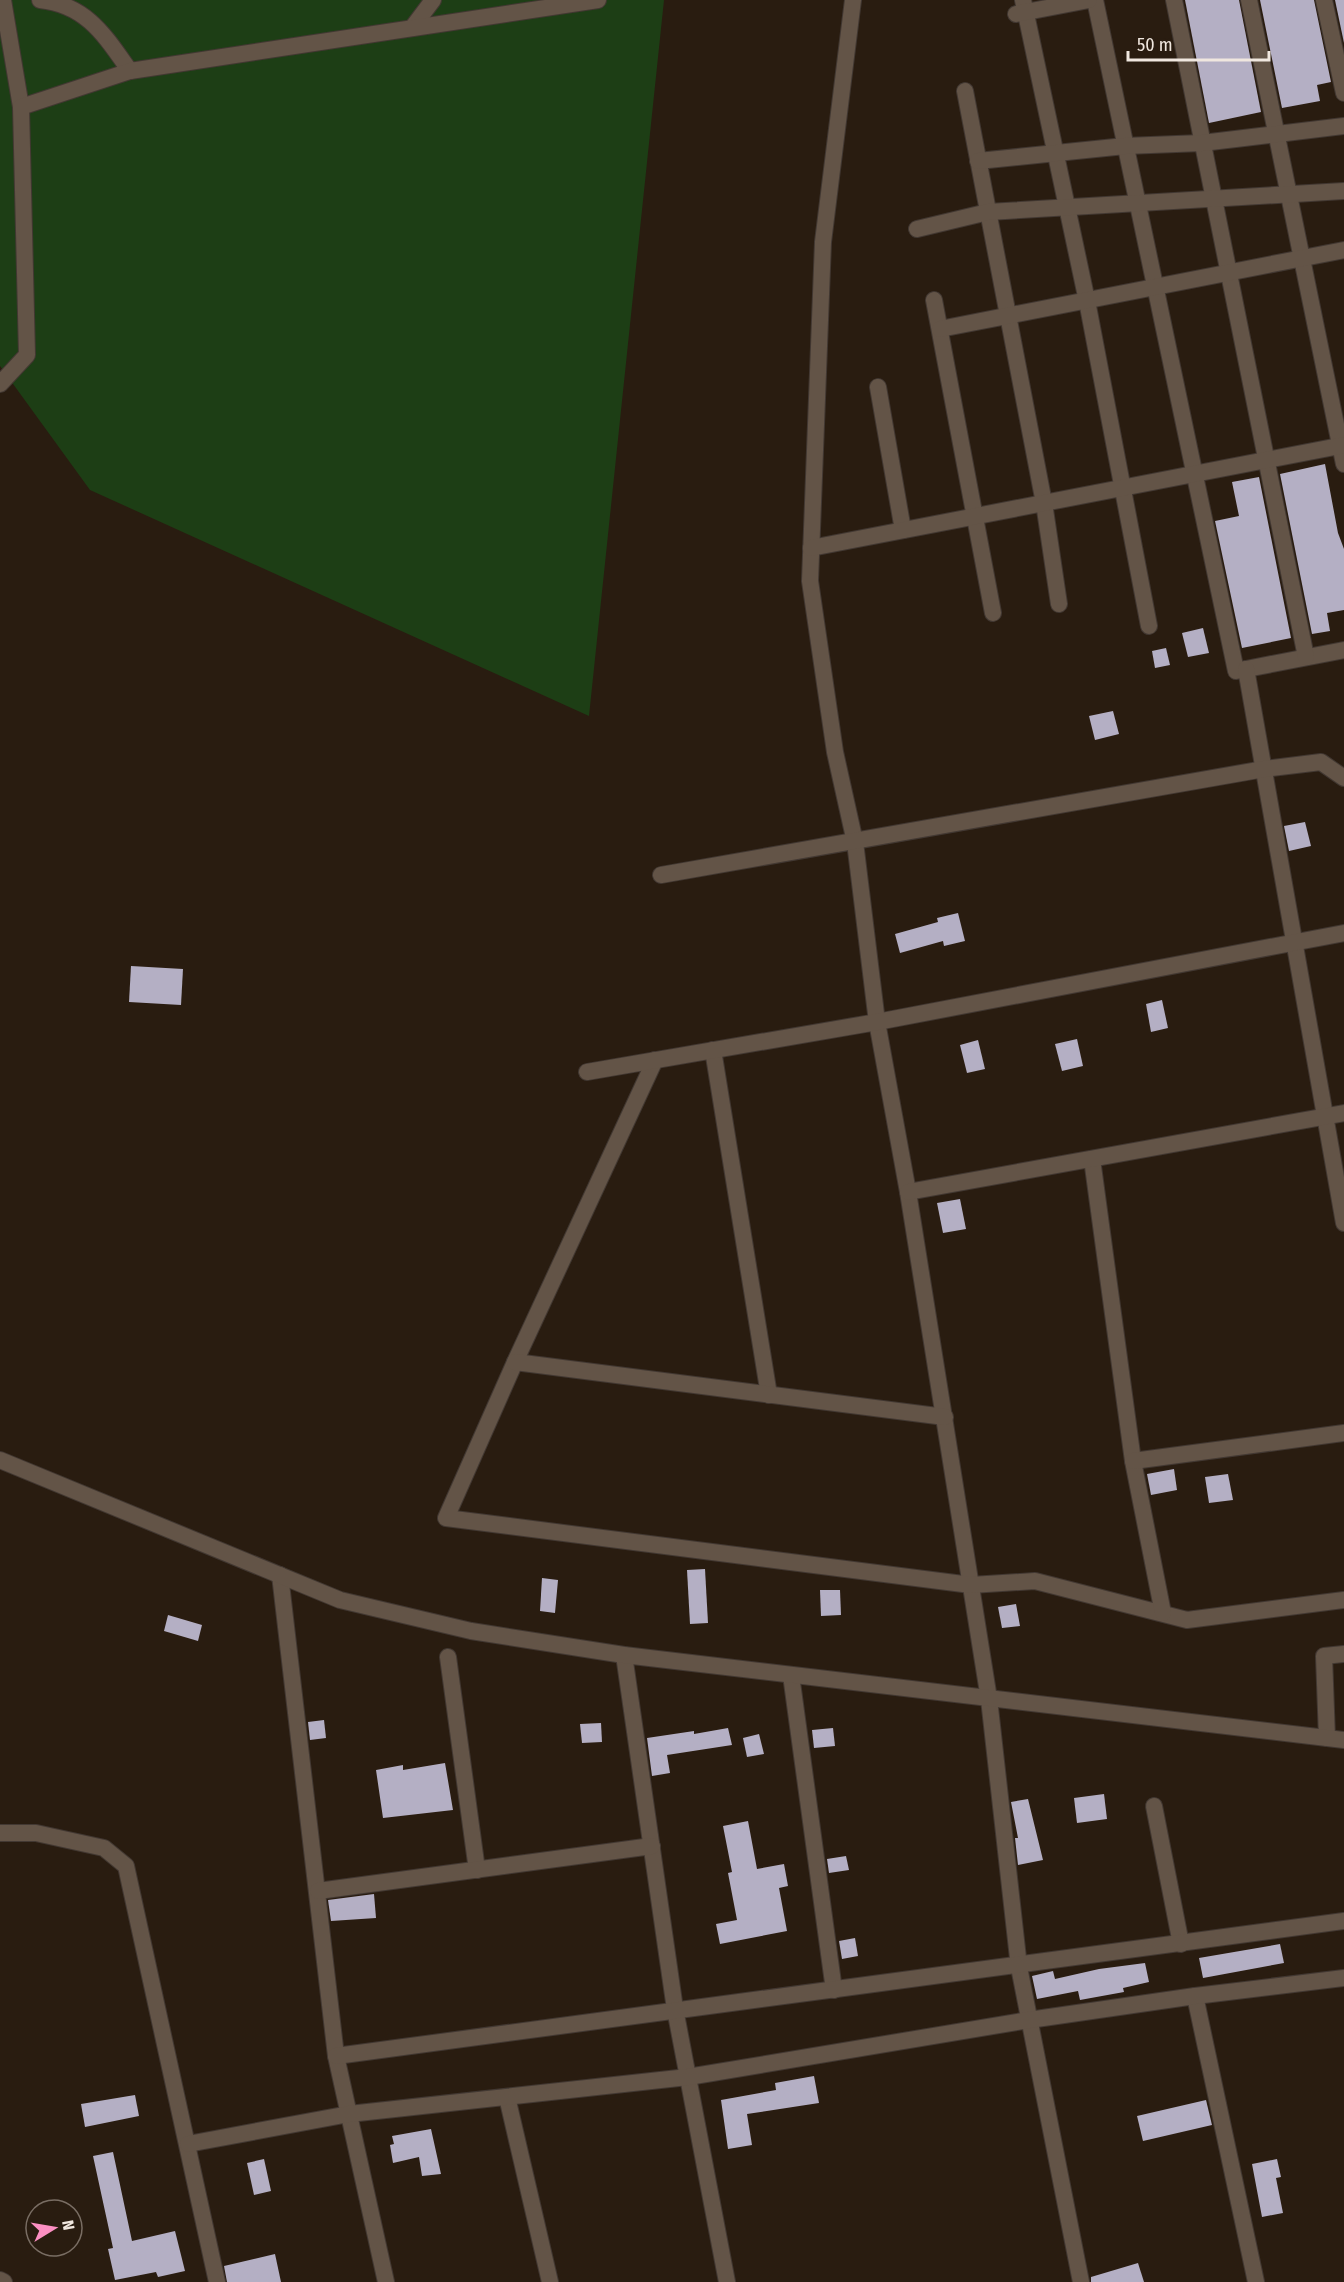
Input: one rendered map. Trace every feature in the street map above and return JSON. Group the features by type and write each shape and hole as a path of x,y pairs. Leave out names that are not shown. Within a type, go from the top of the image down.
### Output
{"street":[{"path":"0,384 27,355 21,108 3,0"},
{"path":"40,0 57,2 99,26 130,71"},
{"path":"412,28 434,0"},
{"path":"21,108 130,71 412,28 564,2 598,0"},
{"path":"853,0 823,242 810,581 835,752 855,842 877,1022 908,1192 989,1699 1019,1967 1081,2282"},
{"path":"1089,0 1022,9 1056,153 1087,301 1149,626"},
{"path":"1095,0 1236,671 1344,650"},
{"path":"1174,0 1306,657"},
{"path":"1249,0 1344,464"},
{"path":"1324,0 1344,93"},
{"path":"965,91 1044,503 1059,604"},
{"path":"978,162 1125,146 1202,143 1344,126"},
{"path":"917,229 988,212 1344,191"},
{"path":"940,329 1344,250"},
{"path":"934,300 993,613"},
{"path":"878,387 903,530"},
{"path":"811,548 1342,446"},
{"path":"1246,669 1344,1223"},
{"path":"661,875 1264,770 1321,762 1344,778"},
{"path":"587,1072 877,1022 1344,933"},
{"path":"713,1050 769,1395"},
{"path":"655,1060 514,1362 446,1518 971,1585 1035,1581 1187,1620 1344,1600"},
{"path":"908,1192 1344,1113"},
{"path":"1092,1159 1133,1461 1163,1613"},
{"path":"514,1362 945,1418"},
{"path":"1133,1461 1344,1433"},
{"path":"0,1460 340,1600 439,1624 624,1655 1336,1739 1324,1656 1344,1654"},
{"path":"280,1575 336,2055 386,2282"},
{"path":"624,1655 675,2009 727,2282"},
{"path":"448,1657 477,1870"},
{"path":"791,1675 834,1990"},
{"path":"1154,1806 1181,1944"},
{"path":"0,1833 36,1833 104,1848 126,1866 217,2282"},
{"path":"318,1891 652,1846"},
{"path":"336,2055 675,2009 1019,1967 1344,1921"},
{"path":"188,2144 349,2114 688,2077 1029,2020 1195,1996 1344,1978"},
{"path":"1195,1996 1256,2282"},
{"path":"507,2097 550,2282"}],"green space":[{"path":"0,0 664,0 589,716 90,490 0,366"}],"building":[{"path":"1185,0 1239,0 1261,112 1209,123"},
{"path":"1260,0 1314,0 1331,82 1317,85 1320,101 1282,108"},
{"path":"1335,0 1344,0 1344,43"},
{"path":"1325,464 1338,533 1344,549 1344,610 1327,613 1330,631 1312,634 1280,474"},
{"path":"1259,477 1291,638 1242,648 1215,521 1239,516 1232,482"},
{"path":"1203,628 1209,653 1188,657 1182,633"},
{"path":"1166,648 1170,665 1155,668 1152,651"},
{"path":"1113,711 1119,734 1095,740 1089,716"},
{"path":"1305,822 1311,846 1289,851 1284,826"},
{"path":"958,913 965,941 944,946 943,941 900,953 895,934 938,922 937,918"},
{"path":"131,966 183,969 181,1005 129,1002"},
{"path":"1162,1000 1168,1028 1151,1032 1146,1004"},
{"path":"1077,1039 1083,1066 1062,1071 1055,1044"},
{"path":"978,1040 985,1069 967,1073 960,1045"},
{"path":"960,1199 966,1229 943,1233 937,1203"},
{"path":"1174,1469 1177,1490 1151,1495 1147,1474"},
{"path":"1228,1474 1233,1500 1209,1503 1205,1477"},
{"path":"705,1569 708,1623 690,1624 687,1570"},
{"path":"542,1578 558,1580 555,1613 540,1611"},
{"path":"820,1590 840,1590 841,1615 821,1616"},
{"path":"1016,1604 1020,1626 1002,1628 998,1607"},
{"path":"168,1615 202,1625 198,1641 164,1631"},
{"path":"324,1720 326,1738 310,1740 308,1722"},
{"path":"601,1723 602,1742 582,1743 580,1724"},
{"path":"728,1728 732,1745 667,1755 670,1773 652,1776 647,1738"},
{"path":"833,1728 835,1746 814,1748 812,1730"},
{"path":"759,1734 764,1754 747,1757 743,1738"},
{"path":"445,1763 453,1810 383,1818 376,1770 403,1765 403,1770"},
{"path":"1104,1794 1107,1819 1077,1823 1074,1798"},
{"path":"1028,1799 1043,1860 1018,1865 1015,1838 1018,1838 1011,1802"},
{"path":"748,1821 757,1869 784,1864 788,1886 779,1888 787,1931 720,1944 716,1924 737,1920 728,1873 732,1872 723,1826"},
{"path":"846,1856 849,1870 829,1873 827,1859"},
{"path":"374,1894 376,1918 331,1921 328,1900"},
{"path":"855,1938 858,1956 842,1959 839,1941"},
{"path":"1280,1944 1284,1963 1203,1978 1199,1958"},
{"path":"1145,1963 1149,1982 1123,1988 1124,1992 1080,2000 1078,1991 1037,1999 1032,1976 1053,1971 1055,1979 1099,1969"},
{"path":"814,2076 819,2103 747,2114 752,2145 728,2149 721,2100 776,2090 775,2083"},
{"path":"135,2095 139,2116 85,2127 81,2104"},
{"path":"1206,2100 1212,2125 1143,2141 1137,2116"},
{"path":"431,2129 441,2174 422,2176 419,2157 393,2163 390,2145 394,2144 392,2136"},
{"path":"113,2152 132,2241 175,2231 185,2271 158,2277 156,2272 115,2280 108,2249 113,2248 93,2156"},
{"path":"264,2159 271,2191 254,2195 247,2163"},
{"path":"1277,2159 1281,2177 1276,2178 1283,2213 1262,2217 1252,2164"},
{"path":"275,2254 281,2282 227,2282 224,2266"},
{"path":"1138,2263 1144,2282 1091,2282 1091,2277"}]}
